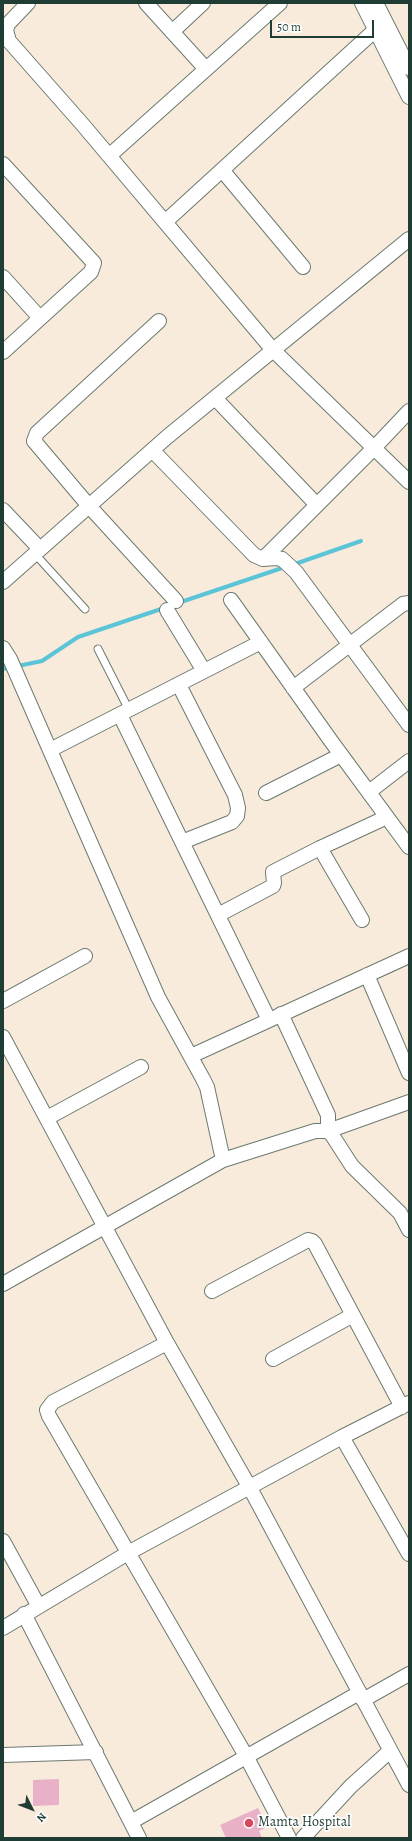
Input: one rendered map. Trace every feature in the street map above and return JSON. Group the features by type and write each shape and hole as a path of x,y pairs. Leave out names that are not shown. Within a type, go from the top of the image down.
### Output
{"street":[{"path":"28,3 8,24 6,35 273,350 409,482"},
{"path":"146,3 206,69"},
{"path":"172,32 202,3"},
{"path":"109,156 280,3"},
{"path":"362,3 380,25 409,68"},
{"path":"376,3 380,25 409,97"},
{"path":"165,222 380,25"},
{"path":"3,164 94,263 91,272 3,352"},
{"path":"222,170 303,267"},
{"path":"3,582 152,450 273,350 407,246"},
{"path":"3,277 40,318"},
{"path":"159,321 34,437 36,444 172,606 204,672"},
{"path":"215,398 317,505"},
{"path":"263,559 409,411"},
{"path":"152,450 254,555 263,559 282,559 296,572 409,725"},
{"path":"3,510 38,551"},
{"path":"231,600 341,755 409,847"},
{"path":"294,688 403,604 409,603"},
{"path":"50,750 261,642"},
{"path":"6,654 50,750 158,997 207,1087 222,1160"},
{"path":"179,685 235,795 238,808 237,816 232,822 182,842"},
{"path":"124,712 182,842 218,916 328,1115 328,1131 352,1166 405,1211 409,1230"},
{"path":"266,793 341,755"},
{"path":"369,792 409,761"},
{"path":"218,916 273,886 273,872 387,817"},
{"path":"320,848 362,920"},
{"path":"3,1001 85,956"},
{"path":"191,1056 409,956"},
{"path":"367,975 409,1073"},
{"path":"3,1037 167,1342 250,1488 409,1785"},
{"path":"47,1118 141,1067"},
{"path":"3,1284 222,1160 315,1131 328,1131 409,1102"},
{"path":"3,1628 38,1605 128,1553 342,1437 405,1405 312,1241 308,1240 212,1291"},
{"path":"273,1359 353,1315"},
{"path":"167,1342 53,1402 47,1410 49,1416 246,1756 290,1838"},
{"path":"342,1437 409,1554"},
{"path":"3,1541 38,1605"},
{"path":"24,1614 139,1838"},
{"path":"131,1822 246,1756 361,1696 409,1674"},
{"path":"303,1838 351,1786 390,1751"},
{"path":"3,1756 96,1752"}],"lane":[{"path":"38,551 86,609"},
{"path":"98,649 124,712"}],"building":[{"path":"59,1779 59,1805 33,1806 33,1780"},
{"path":"258,1808 267,1827 259,1831 262,1838 226,1838 220,1825"}],"waterway":[{"path":"292,565 361,541"},
{"path":"178,603 285,567"},
{"path":"3,669 42,661 78,637 164,608"}],"place":[{"name":"Mamta Hospital","path":"249,1823"}]}
